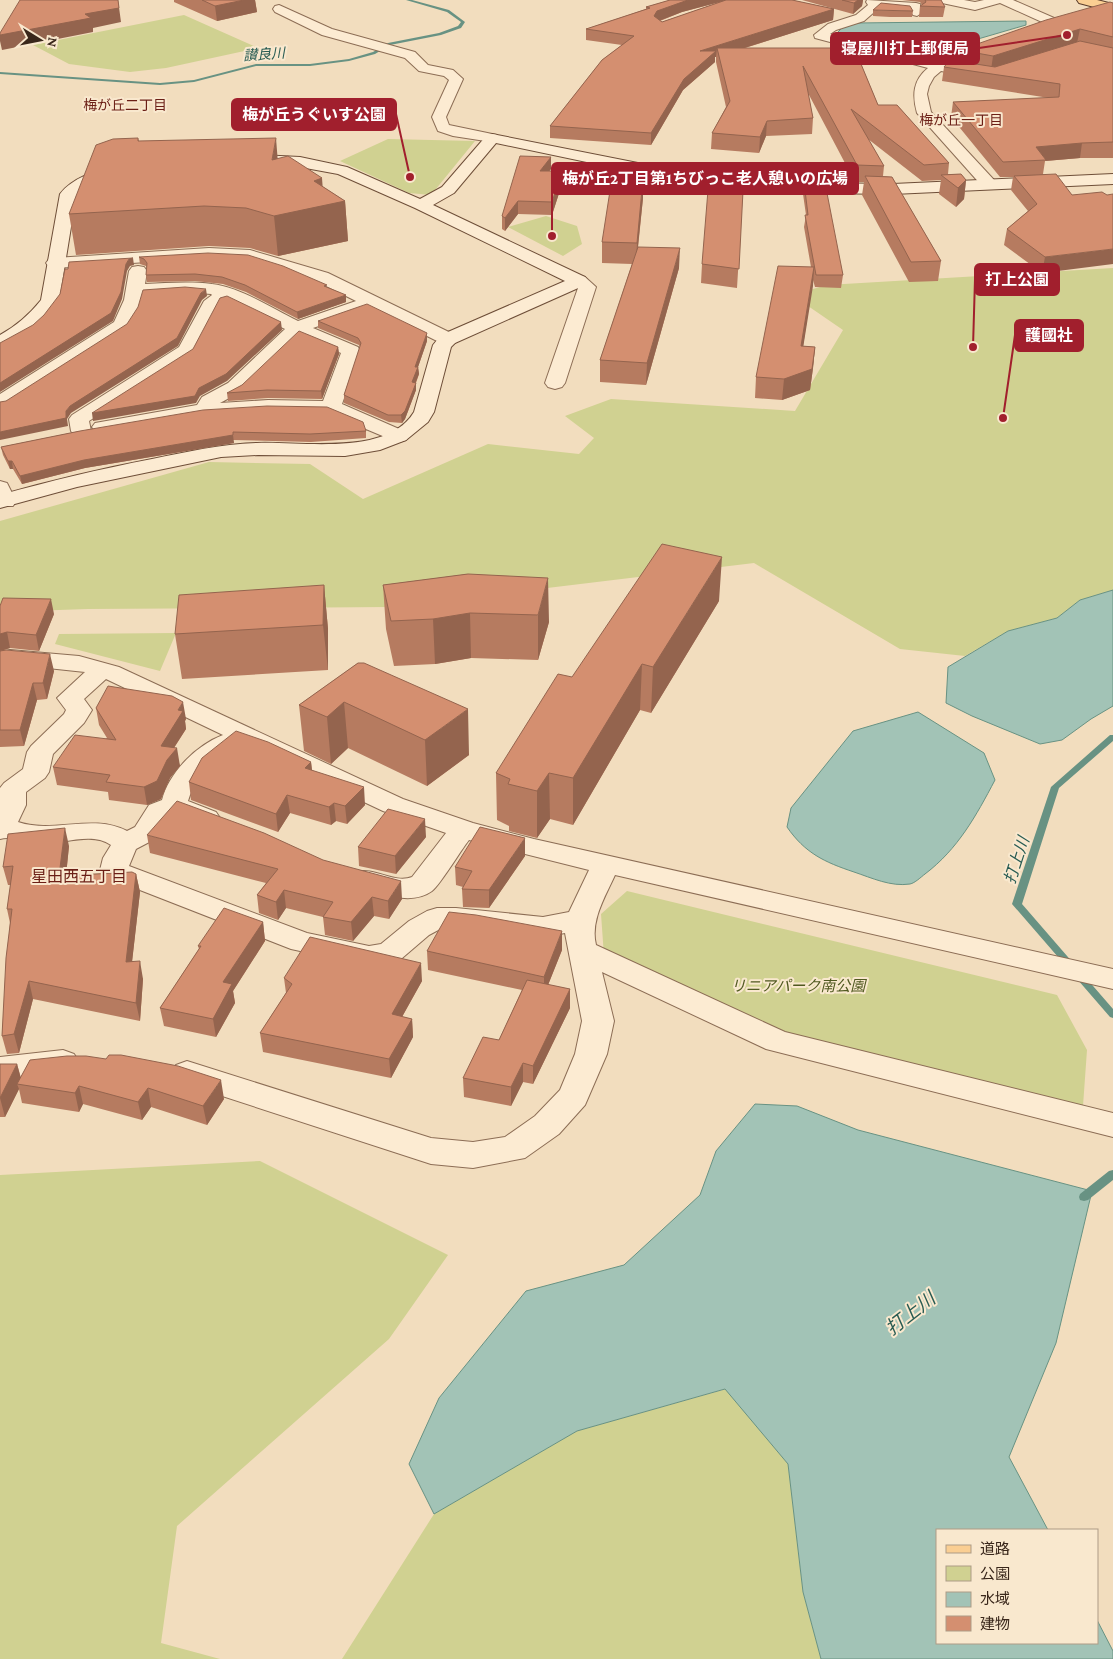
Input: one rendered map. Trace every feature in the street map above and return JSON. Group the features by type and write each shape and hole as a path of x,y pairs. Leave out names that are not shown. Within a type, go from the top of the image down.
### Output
{"main road":[{"path":"1082,0 1113,8"}],"street":[{"path":"946,0 975,6 998,0"},
{"path":"1003,0 1061,25 1037,30"},
{"path":"861,1 916,8 917,12"},
{"path":"877,3 860,18 832,27 820,35 936,66 992,76"},
{"path":"1085,16 1113,8"},
{"path":"279,10 327,32 410,54 424,68 448,73 456,79 438,117 443,128 453,132 492,138 658,172 718,180 814,188 894,188 1113,179"},
{"path":"828,13 853,20"},
{"path":"960,55 936,66 927,76 920,88 920,101 924,113 989,184"},
{"path":"421,205 448,190 492,138"},
{"path":"246,161 300,162 325,165 342,170 421,205 579,281 587,287 555,383"},
{"path":"0,342 17,333 37,318 50,300 68,194 76,187 93,178 112,170 134,166"},
{"path":"55,263 209,253 250,255 322,277 448,339"},
{"path":"0,402 121,326 132,308 137,290 140,257"},
{"path":"2,496 221,452 258,449 345,450 373,446 399,436 418,422 424,412 442,345 448,339 579,281"},
{"path":"137,290 186,287 213,289 228,294 297,328 351,351 331,407"},
{"path":"228,294 213,301 186,352 79,419 72,433 204,410 268,406 331,407 399,436"},
{"path":"204,410 210,401 235,387 297,328 370,302"},
{"path":"0,659 10,658 79,664 102,670 426,819 539,850 965,944 1113,979"},
{"path":"102,670 70,698 78,710 75,718 40,752 36,772 13,789 12,805 1,827 42,835 99,830 116,834 126,843"},
{"path":"174,805 176,792 188,773 205,757 242,733"},
{"path":"228,826 174,805 159,811 145,833 126,843 117,858 114,870 301,942 369,956 390,952 419,928 437,918 456,918 543,927 583,936 777,1041 1113,1126"},
{"path":"344,873 390,886 409,889 415,887 422,884 463,829"},
{"path":"159,1067 184,1072 431,1151 472,1155 513,1149 547,1125 574,1096 591,1054 598,1021 583,936 585,908 606,864"},
{"path":"415,887 437,918"},
{"path":"0,1069 89,1061"}],"green space":[{"path":"184,15 258,48 166,68 130,72 69,64 33,45"},
{"path":"388,139 475,141 431,195 409,193 340,161"},
{"path":"546,216 577,226 582,244 563,256 508,227"},
{"path":"1113,268 1113,590 1080,600 1057,618 1008,631 965,656 900,649 754,563 389,607 88,609 0,612 0,521 209,462 310,464 363,499 488,444 579,454 594,438 565,416 611,399 795,411 843,330 792,295 827,285"},
{"path":"176,633 160,671 55,644 59,634"},
{"name":"リニアパーク南公園","path":"627,891 1057,995 1087,1050 1083,1106 778,1036 604,956 601,914"},
{"path":"260,1161 448,1255 389,1339 177,1526 161,1643 220,1659 0,1659 0,1175"},
{"path":"726,1389 788,1464 803,1592 821,1659 342,1659 434,1514 577,1431"}],"water":[{"path":"1026,21 1026,25 923,55 837,33 842,28 856,23"},
{"path":"1113,590 1113,706 1062,740 1040,744 972,716 946,703 948,667 1008,631 1057,618 1080,600"},
{"path":"918,712 984,753 995,780 957,843 918,880 903,885 882,881 843,868 816,856 808,850 787,827 791,808 853,731"},
{"path":"755,1104 797,1106 858,1130 1092,1191 1056,1343 1009,1457 1047,1529 936,1529 936,1644 1098,1644 1098,1622 1113,1651 1113,1659 821,1659 803,1592 788,1464 725,1389 577,1431 434,1514 409,1464 439,1398 526,1291 624,1265 700,1195 716,1151"}],"building":[{"path":"20,0 118,0 119,8 85,14 91,18 0,35"},
{"path":"202,0 244,0 215,6"},
{"path":"670,0 688,0 657,11 654,16 662,22 726,0 792,0 834,9 700,51 716,51 684,79 651,133 550,126 602,60 634,36 586,29"},
{"path":"842,0 858,0 854,3"},
{"path":"925,0 941,0 945,7 920,6 926,2"},
{"path":"1110,2 1113,3 1113,37 1080,29 993,56 960,50 1046,20"},
{"path":"881,3 910,6 913,11 873,10"},
{"path":"1080,41 1113,48 1113,142 1036,147 1046,160 1003,162 953,102 1059,97 1060,84 944,67 950,60 995,67"},
{"path":"717,48 848,48 861,64 878,105 897,105 949,163 924,165 851,109 884,166 857,165 803,66 813,118 767,121 760,137 712,133 730,101"},
{"path":"138,138 138,141 276,138 272,160 288,156 322,178 314,181 345,201 274,216 246,208 204,206 69,214 96,145 113,139"},
{"path":"520,156 551,157 540,171 562,171 552,202 518,201 505,218 502,216"},
{"path":"961,174 966,180 958,188 941,175"},
{"path":"1056,174 1072,195 1102,192 1107,195 1113,194 1113,249 1045,257 1007,229 1037,204 1014,176"},
{"path":"865,176 892,177 941,261 911,262"},
{"path":"612,178 643,179 637,243 602,242"},
{"path":"804,182 825,183 843,275 816,275 805,215 808,215"},
{"path":"708,190 743,191 739,269 702,264"},
{"path":"638,247 680,248 647,363 600,360"},
{"path":"208,253 248,255 283,266 346,295 297,312 245,285 222,277 195,274 146,275 147,263 139,257"},
{"path":"133,258 129,259 126,264 121,292 111,313 0,383 0,343 33,325 44,315 60,294 65,269 68,269 69,262"},
{"path":"778,266 814,267 801,346 815,347 812,369 784,379 756,377"},
{"path":"185,287 206,289 201,293 177,338 70,406 66,411 66,418 0,432 0,402 6,401 127,324 138,307 143,290"},
{"path":"227,296 281,322 226,374 199,388 195,396 92,413 193,349 220,298"},
{"path":"367,304 427,333 415,367 418,367 412,382 416,383 405,411 401,415 388,415 344,395 361,343 358,338 318,321"},
{"path":"299,331 338,347 321,391 267,390 227,393 242,385"},
{"path":"267,406 327,407 363,422 366,431 310,434 233,432 233,435 84,460 20,476 12,461 8,461 1,447 80,431 203,410"},
{"path":"662,544 722,557 653,667 642,664 573,778 549,773 537,791 508,784 510,779 496,773 558,674 572,677"},
{"path":"468,574 548,578 538,615 470,613 433,619 391,621 383,585"},
{"path":"324,585 323,625 175,634 179,595"},
{"path":"3,598 51,599 36,635 7,632 0,634 0,606"},
{"path":"0,651 50,654 43,683 33,683 20,730 0,730"},
{"path":"358,663 364,663 468,709 425,740 344,702 327,717 299,705"},
{"path":"108,686 172,696 183,702 178,710 183,711 161,746 177,748 167,760 157,781 144,787 106,782 110,775 53,767 75,735 116,740 96,708"},
{"path":"236,731 268,742 311,762 305,768 364,787 345,806 334,803 329,807 287,795 276,814 189,782 202,758"},
{"path":"177,801 264,833 323,860 401,881 388,901 372,897 351,922 323,917 333,902 284,890 276,902 257,895 278,869 147,835"},
{"path":"388,809 425,819 395,856 358,847"},
{"path":"480,827 525,838 489,890 462,889 472,871 455,867"},
{"path":"65,828 59,876 132,872 136,874 126,962 140,961 136,1003 29,981 14,1034 2,1036 6,958 12,909 7,909 13,866 3,867 8,834"},
{"path":"224,908 263,922 223,982 232,984 213,1019 160,1008 201,946 198,946"},
{"path":"449,912 476,915 562,931 544,977 427,951"},
{"path":"310,937 421,963 392,1014 412,1019 389,1059 260,1033 292,984 284,978"},
{"path":"527,980 570,989 533,1066 523,1063 511,1087 463,1078 483,1037 499,1040"},
{"path":"109,1055 121,1055 178,1066 221,1080 203,1106 148,1088 138,1102 79,1086 75,1093 17,1084 30,1060 67,1056 106,1059"},
{"path":"0,1064 17,1064 0,1098"}],"waterway":[{"name":"讃良川","path":"0,73 160,84 194,81 256,65 310,65 349,60 374,53 389,44 440,34 460,27 463,22 448,11 408,0"},
{"name":"打上川","path":"1113,737 1055,787 1017,904 1113,1015"},
{"name":"打上川","path":"1084,1197 1113,1174"}],"place":[{"name":"寝屋川打上郵便局","path":"1067,35"},
{"name":"梅が丘うぐいす公園","path":"410,177"},
{"name":"梅が丘2丁目第1ちびっこ老人憩いの広場","path":"552,236"},
{"name":"打上公園","path":"973,347"},
{"name":"護國社","path":"1003,418"}],"district":[{"name":"梅が丘二丁目","path":"125,105"},
{"name":"梅が丘一丁目","path":"961,120"},
{"name":"星田西五丁目","path":"79,876"}]}
